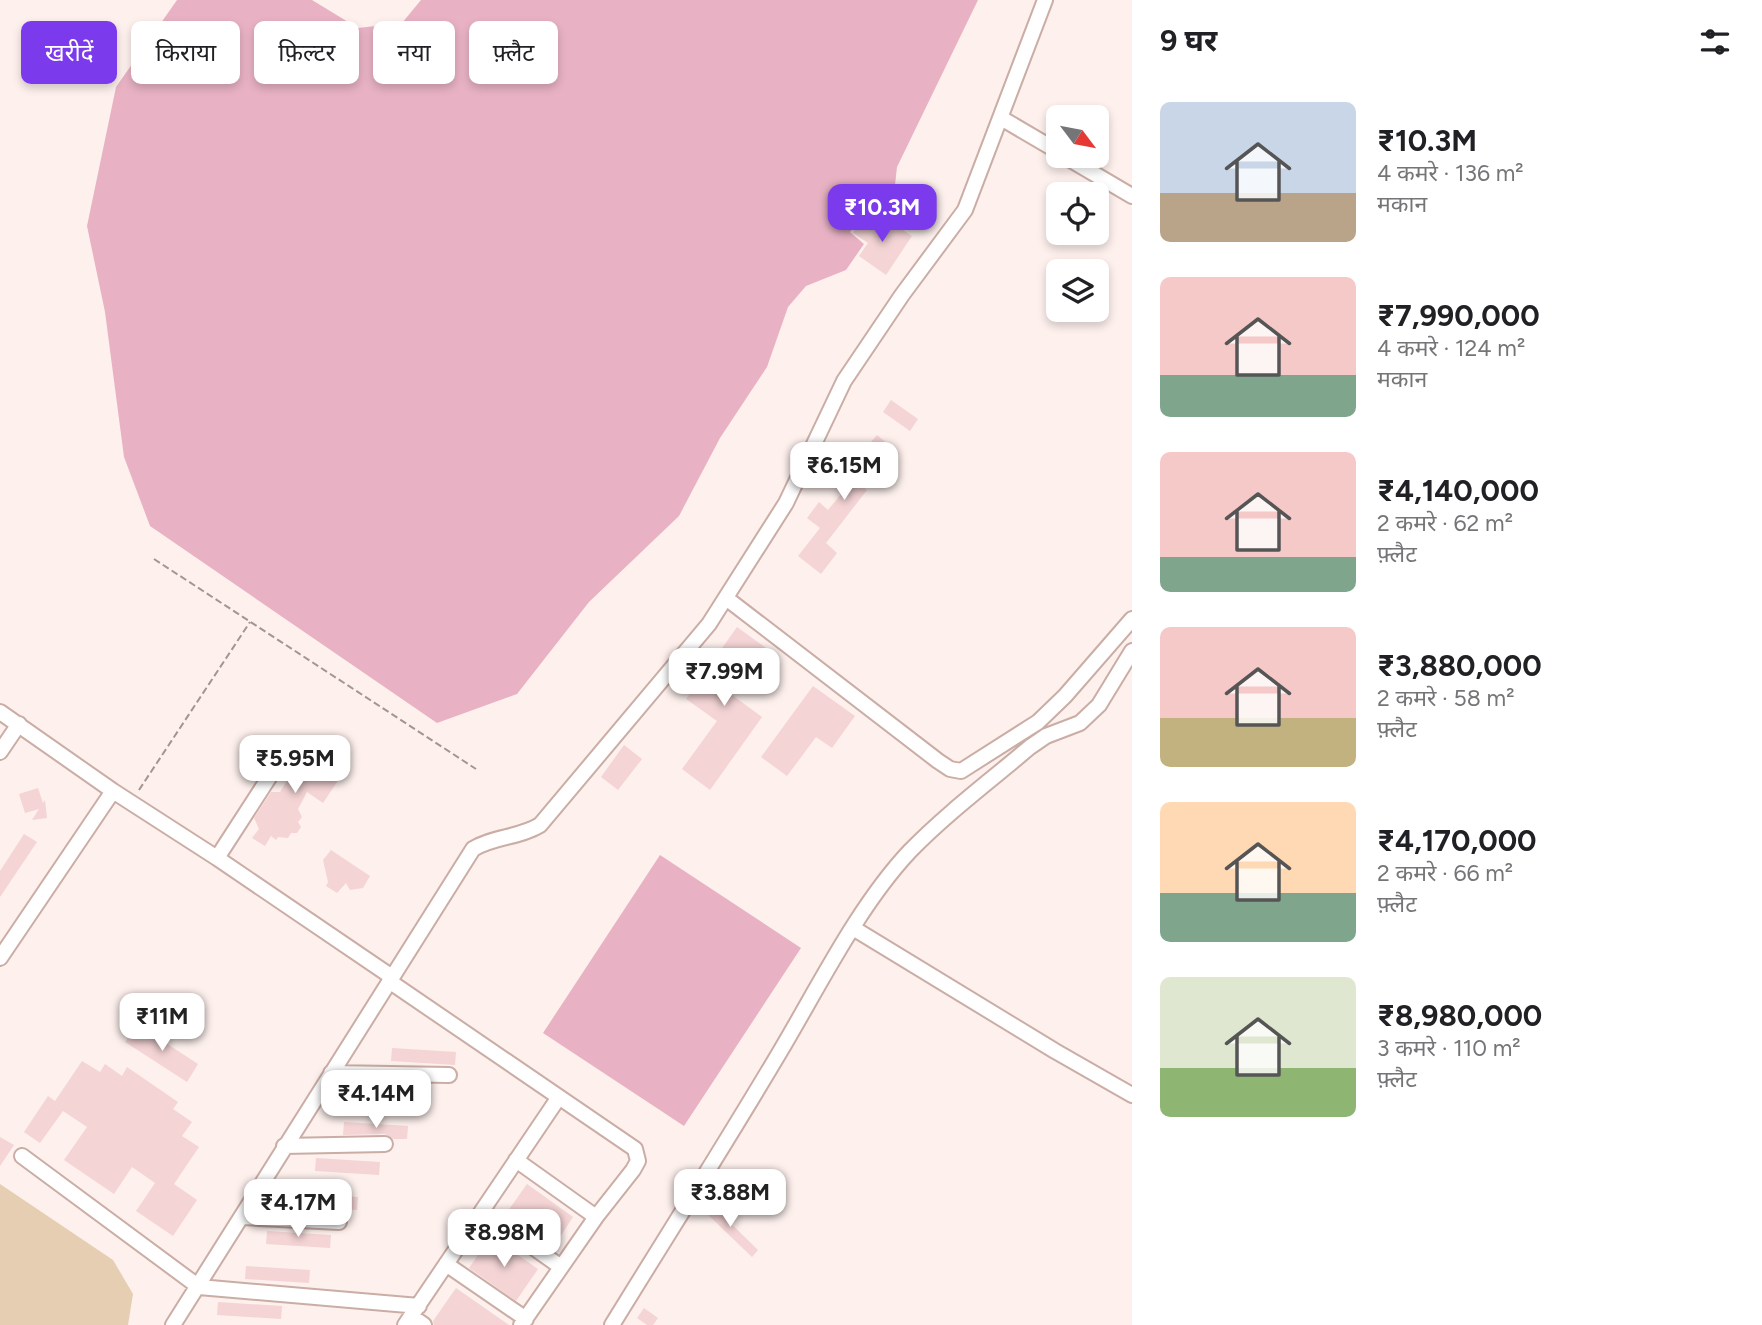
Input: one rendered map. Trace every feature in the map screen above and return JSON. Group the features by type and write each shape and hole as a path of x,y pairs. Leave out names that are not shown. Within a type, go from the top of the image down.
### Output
{"street":[{"path":"173,1325 473,849 486,841 526,834 540,825 709,624 786,503 844,381 902,295 965,210 1045,0"},
{"path":"1001,118 1046,144"},
{"path":"1084,168 1132,196"},
{"path":"726,598 938,761 950,769 961,771 1038,722 1065,696 1132,619"},
{"path":"612,1325 752,1099 853,928 890,876 910,851 1030,747 1046,736 1080,723 1099,705 1130,660"},
{"path":"0,712 113,791 217,858 635,1149 638,1156 633,1170 596,1217 524,1322 446,1264"},
{"path":"0,752 19,724"},
{"path":"217,858 290,746"},
{"path":"0,958 113,791"},
{"path":"853,928 1132,1095"},
{"path":"331,1073 449,1075"},
{"path":"412,1316 559,1097"},
{"path":"285,1146 385,1144"},
{"path":"22,1156 199,1287 412,1316 424,1325"},
{"path":"516,1160 596,1217"},
{"path":"482,1211 561,1268"},
{"path":"242,1217 340,1222"}],"path":[{"path":"154,559 476,769"},
{"path":"131,803 250,622"}],"shaded area":[{"path":"177,0 312,0 346,21 254,21 254,84 359,84 359,28 373,26 373,84 455,84 455,21 404,21 421,0 978,0 897,167 893,203 876,228 861,217 850,232 864,244 846,270 806,286 788,307 767,367 720,438 679,516 589,602 517,694 437,723 150,526 124,457 105,312 87,226 116,87 131,66 131,84 240,84 240,21 162,21"},
{"path":"660,855 801,948 684,1126 543,1033"},
{"path":"0,1184 113,1260 133,1294 128,1325 0,1325"}],"building":[{"path":"885,218 912,236 886,275 859,256 868,243 853,233 861,220 876,231"},
{"path":"891,400 918,419 910,431 883,412"},
{"path":"877,435 899,453 891,462 886,458 863,487 867,490 826,543 837,553 821,574 798,556 820,528 807,518 819,502 828,510 842,493 833,486"},
{"path":"737,627 766,648 732,695 762,717 710,790 682,769 717,721 686,699"},
{"path":"813,686 855,716 832,748 816,737 787,776 761,757"},
{"path":"299,744 343,773 323,803 307,792 298,809 302,817 298,822 301,827 297,833 291,833 288,838 278,837 276,840 271,836 265,846 252,838 259,829 254,818 271,792 280,792 288,779 282,775"},
{"path":"624,745 642,759 618,790 601,777"},
{"path":"38,788 43,803 45,800 47,818 32,820 39,809 25,813 19,794"},
{"path":"24,834 37,842 0,897 0,871"},
{"path":"331,850 370,876 363,888 350,890 346,883 337,893 326,886 328,882 323,860"},
{"path":"137,1024 198,1064 187,1082 125,1042"},
{"path":"392,1048 456,1052 455,1065 391,1061"},
{"path":"82,1061 100,1072 105,1064 122,1076 127,1067 178,1102 173,1109 192,1122 182,1136 199,1147 174,1184 197,1200 173,1236 136,1211 155,1183 132,1167 114,1194 64,1160 87,1127 63,1111 40,1143 24,1132 48,1096 55,1101"},
{"path":"365,1085 429,1089 428,1102 364,1098"},
{"path":"344,1122 408,1126 407,1139 393,1139 385,1134 343,1135"},
{"path":"0,1137 14,1145 0,1166"},
{"path":"316,1158 380,1162 379,1175 315,1171"},
{"path":"527,1184 573,1217 552,1249 505,1215"},
{"path":"295,1193 358,1197 357,1210 294,1206"},
{"path":"709,1202 758,1250 752,1257 702,1209"},
{"path":"267,1231 331,1235 330,1248 266,1244"},
{"path":"491,1236 538,1269 516,1301 469,1268"},
{"path":"246,1266 310,1270 309,1283 245,1279"},
{"path":"456,1288 509,1325 434,1325 433,1321"},
{"path":"218,1302 282,1306 281,1319 217,1315"},
{"path":"644,1308 658,1318 653,1325 647,1325 637,1318"}]}
